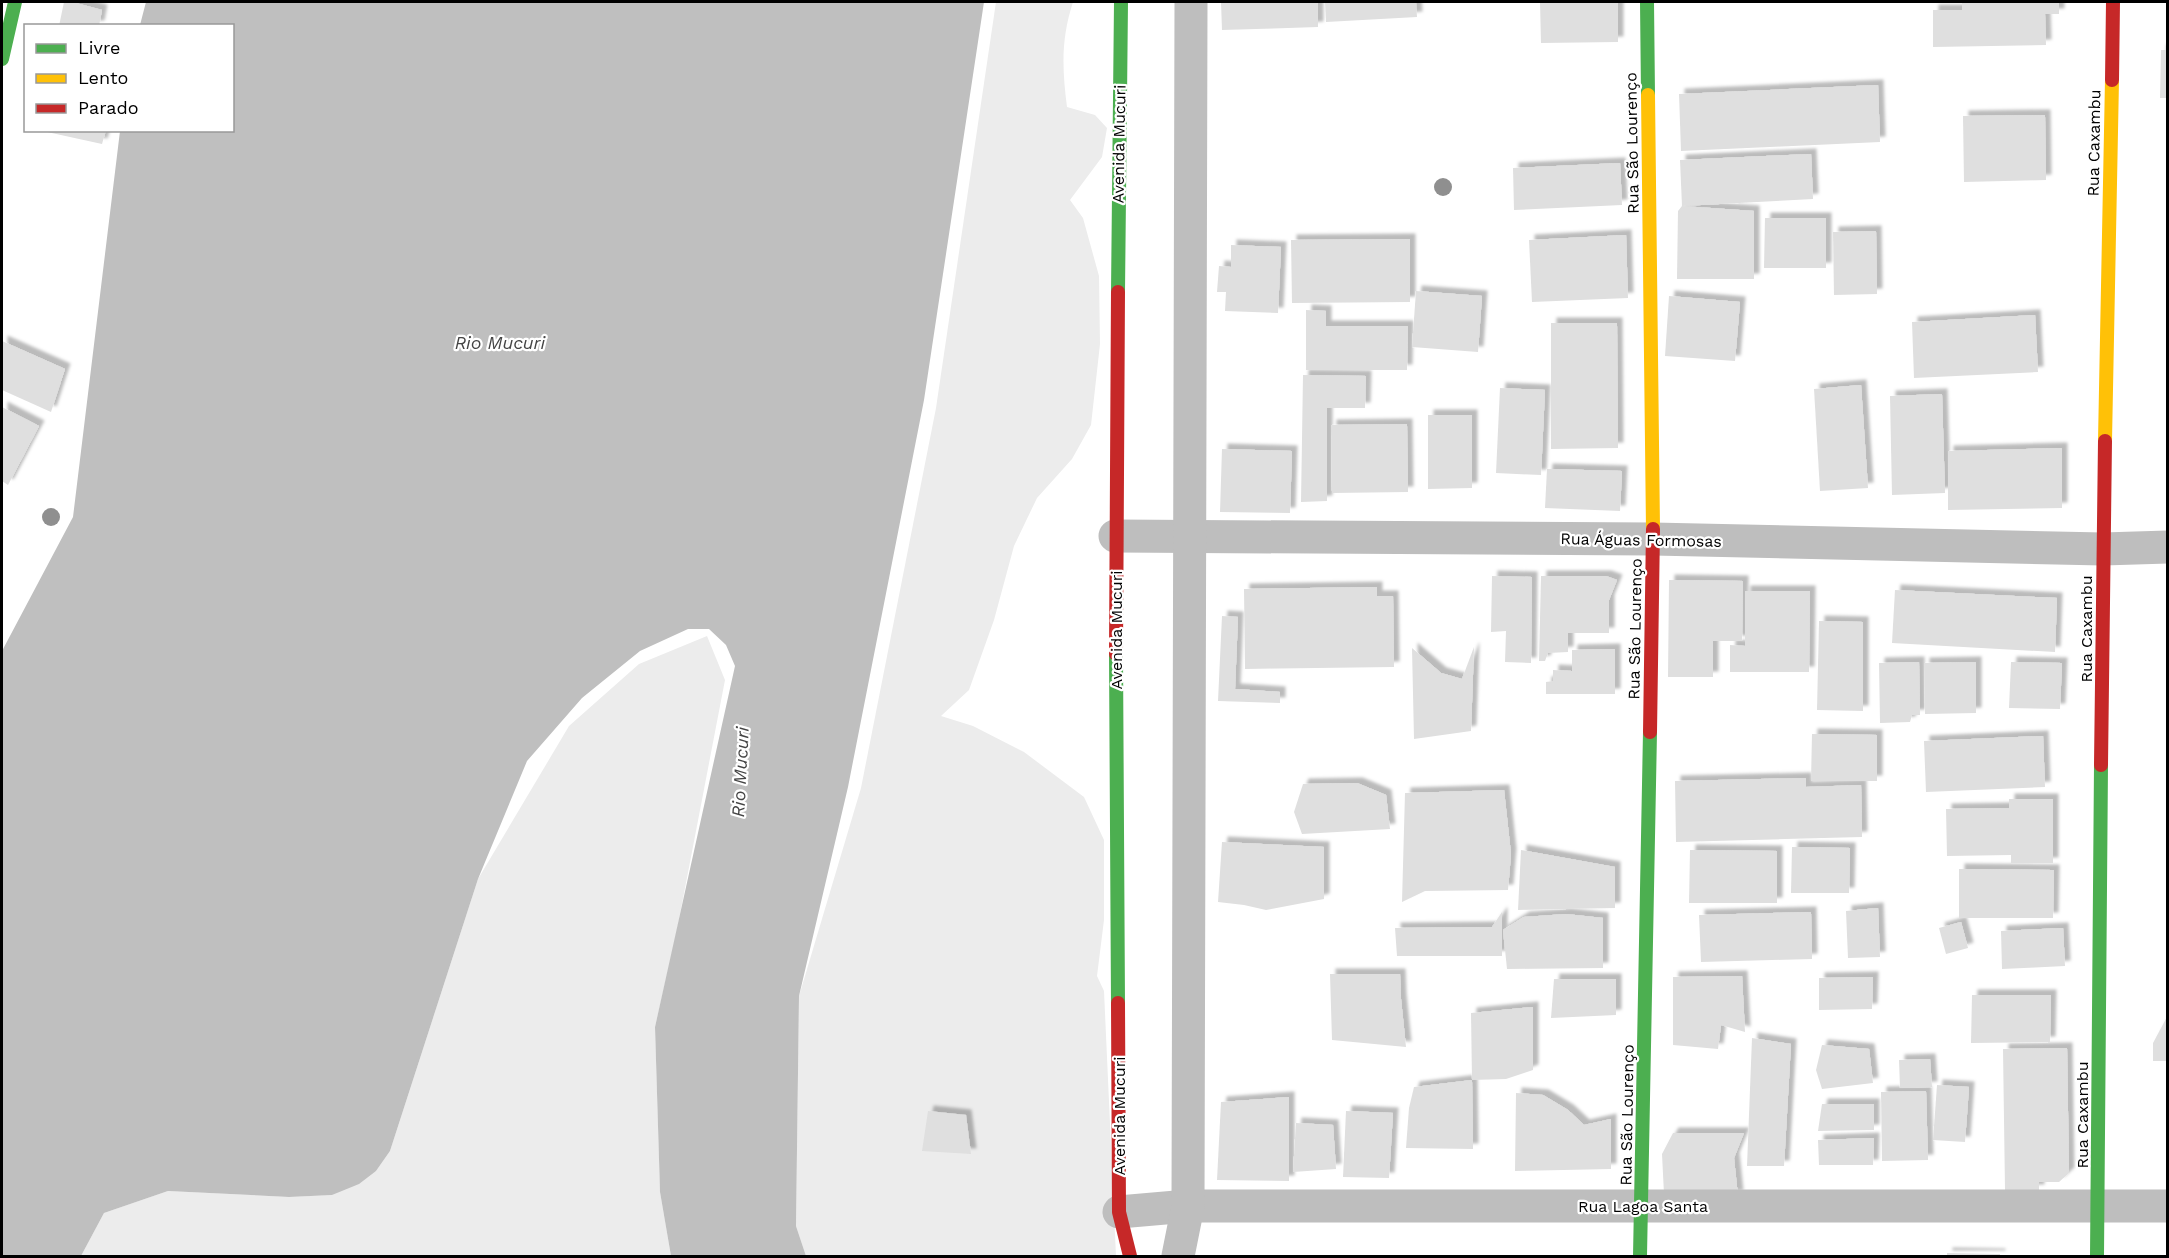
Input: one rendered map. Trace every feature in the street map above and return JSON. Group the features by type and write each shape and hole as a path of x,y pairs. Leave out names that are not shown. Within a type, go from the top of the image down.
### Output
{"street":[{"path":"2,59 15,2"},
{"name":"Avenida Mucuri","path":"1121,2 1115,536 1119,1212 1130,1257"},
{"path":"1178,1257 1188,1206 1191,2"},
{"name":"Rua São Lourenço","path":"1640,1257 1653,539 1647,2"},
{"name":"Rua Caxambu","path":"2097,1257 2103,549 2113,2"},
{"name":"Rua Águas Formosas","path":"1115,536 1653,539 2103,549 2168,547"},
{"name":"Rua Lagoa Santa","path":"1119,1212 1188,1206 2168,1206"}],"shaded area":[{"path":"996,2 1073,2 1066,29 1064,54 1067,107 1095,115 1107,128 1102,157 1070,200 1083,218 1099,276 1100,344 1091,425 1072,459 1037,498 1014,546 994,620 969,690 941,716 973,726 1024,752 1084,797 1104,840 1104,920 1097,976 1104,991 1116,1256 806,1256 796,1226 799,996 861,788 936,408"},
{"path":"707,636 725,680 676,935 655,1027 660,1192 671,1256 81,1256 104,1213 168,1191 289,1197 332,1195 376,1171 390,1151 478,879 569,726 639,664"}],"water":[{"name":"Rio Mucuri","path":"146,2 984,2 924,400 848,787 799,996 796,1226 806,1256 671,1256 660,1192 655,1027 735,666 726,645 709,629 688,629 640,651 582,698 527,761 478,879 390,1151 376,1171 359,1184 332,1195 289,1197 168,1191 104,1213 81,1256 2,1256 2,651 73,517 120,132 234,132 234,24 140,24"}],"building":[{"path":"64,2 102,10 99,24 59,24"},
{"path":"1221,2 1318,2 1318,27 1222,30"},
{"path":"1325,2 1416,2 1417,17 1326,22"},
{"path":"1540,2 1618,2 1618,42 1541,43"},
{"path":"1962,2 2059,2 2059,14 2045,14 2046,45 1933,47 1933,10 1962,10"},
{"path":"2161,50 2168,50 2168,98 2160,98"},
{"path":"1878,85 1880,142 1681,151 1679,94"},
{"path":"2045,115 2046,180 1964,182 1963,116"},
{"path":"47,132 105,132 102,144"},
{"path":"1811,154 1813,199 1682,206 1680,160"},
{"path":"1620,163 1622,205 1514,210 1513,168"},
{"path":"1682,206 1754,211 1754,279 1677,279 1678,211"},
{"path":"1765,218 1826,218 1826,268 1764,268"},
{"path":"1876,231 1877,294 1834,295 1833,232"},
{"path":"1626,235 1628,298 1532,302 1529,240"},
{"path":"1410,239 1410,302 1292,303 1291,240"},
{"path":"1231,245 1281,247 1278,313 1225,311 1226,292 1217,292 1219,266 1231,267"},
{"path":"1416,291 1482,296 1478,352 1412,347"},
{"path":"1669,296 1740,302 1735,361 1665,356"},
{"path":"1306,310 1326,311 1326,326 1408,326 1407,370 1306,370"},
{"path":"2035,315 2038,372 1914,378 1912,322"},
{"path":"1551,323 1617,323 1618,448 1551,449"},
{"path":"2,341 65,369 51,412 2,390"},
{"path":"1303,375 1366,376 1365,408 1327,408 1327,501 1301,502"},
{"path":"1861,385 1868,488 1820,491 1814,389"},
{"path":"1500,388 1545,390 1541,475 1496,473"},
{"path":"1942,394 1945,493 1892,495 1890,396"},
{"path":"2,407 39,426 8,485 2,481"},
{"path":"1428,415 1472,415 1472,488 1428,489"},
{"path":"1407,424 1408,492 1332,493 1331,425"},
{"path":"2062,448 2062,508 1948,510 1948,451"},
{"path":"1222,449 1292,451 1290,513 1220,512"},
{"path":"1547,469 1622,471 1620,511 1545,508"},
{"path":"1492,576 1532,577 1531,663 1505,662 1506,631 1491,632"},
{"path":"1541,576 1606,576 1617,580 1609,600 1609,633 1568,633 1568,652 1548,653 1545,661 1539,661"},
{"path":"1669,580 1743,581 1742,641 1713,641 1713,677 1668,677"},
{"path":"1377,587 1377,596 1393,596 1394,667 1245,669 1244,589"},
{"path":"1895,590 2057,598 2055,652 1892,643"},
{"path":"1745,591 1810,591 1809,672 1730,672 1730,645 1745,646"},
{"path":"1222,616 1238,617 1235,689 1280,692 1280,703 1218,701"},
{"path":"1819,621 1863,622 1863,711 1817,710"},
{"path":"1474,647 1471,731 1414,739 1412,648 1441,673 1462,679"},
{"path":"1615,649 1615,694 1546,694 1546,682 1553,681 1553,670 1572,671 1572,650"},
{"path":"1919,662 1920,715 1912,715 1910,722 1880,723 1879,663"},
{"path":"1976,662 1976,713 1925,714 1924,663"},
{"path":"2011,662 2062,663 2060,709 2009,708"},
{"path":"1812,734 1877,735 1877,781 1811,781"},
{"path":"2043,736 2045,787 1926,792 1924,741"},
{"path":"1806,778 1806,787 1861,785 1862,837 1676,842 1675,781"},
{"path":"1357,783 1386,795 1390,829 1302,834 1294,812 1303,784"},
{"path":"1504,790 1511,854 1508,890 1425,891 1402,902 1405,793"},
{"path":"2009,799 2053,799 2053,863 2011,863 2011,855 1947,856 1946,809 2009,808"},
{"path":"1222,842 1324,847 1324,899 1266,910 1218,902"},
{"path":"1792,847 1850,848 1849,893 1791,893"},
{"path":"1521,850 1615,867 1615,908 1518,910"},
{"path":"1690,850 1777,851 1777,903 1689,903"},
{"path":"1959,869 2054,870 2053,918 1959,918"},
{"path":"1878,908 1880,957 1848,958 1846,911"},
{"path":"1502,912 1502,956 1397,956 1395,928 1492,927"},
{"path":"1811,912 1812,959 1701,962 1699,915"},
{"path":"1566,914 1603,918 1603,968 1507,969 1503,930 1524,917"},
{"path":"1961,922 1968,948 1946,954 1939,928"},
{"path":"2063,928 2065,966 2002,969 2001,931"},
{"path":"1330,974 1400,974 1406,1047 1332,1040"},
{"path":"1742,976 1745,1032 1721,1025 1718,1049 1673,1045 1673,977"},
{"path":"1873,977 1872,1009 1819,1010 1819,978"},
{"path":"1554,979 1616,979 1616,1015 1551,1018"},
{"path":"1972,995 2051,995 2050,1042 1971,1043"},
{"path":"1533,1007 1533,1070 1506,1079 1472,1080 1471,1013"},
{"path":"2168,1015 2168,1061 2153,1061 2153,1043"},
{"path":"1752,1038 1791,1044 1784,1166 1747,1166"},
{"path":"1822,1045 1869,1049 1873,1083 1822,1089 1816,1070"},
{"path":"2067,1048 2069,1173 2059,1182 2039,1182 2039,1190 2005,1190 2003,1049"},
{"path":"1930,1059 1932,1087 1900,1088 1899,1060"},
{"path":"1472,1080 1473,1149 1406,1148 1409,1108 1414,1087"},
{"path":"1937,1085 1969,1087 1965,1142 1933,1140"},
{"path":"1926,1091 1928,1160 1882,1161 1881,1092"},
{"path":"1516,1093 1543,1095 1568,1110 1584,1125 1611,1119 1611,1169 1515,1171"},
{"path":"1289,1097 1289,1181 1217,1180 1221,1102"},
{"path":"1822,1104 1874,1104 1874,1130 1818,1131"},
{"path":"928,1111 966,1115 971,1154 922,1151"},
{"path":"1346,1111 1393,1113 1389,1178 1343,1177"},
{"path":"1296,1123 1333,1125 1336,1169 1293,1172"},
{"path":"1673,1133 1744,1133 1734,1158 1738,1196 1664,1194 1662,1154"},
{"path":"1874,1138 1873,1165 1819,1165 1818,1140"},
{"path":"1947,1253 2000,1254 2000,1256 1947,1256"}],"traffic: fast":[{"path":"2,59 15,2"},
{"path":"1118,292 1121,2"},
{"path":"1647,2 1648,95"},
{"path":"1116,654 1118,1003"},
{"path":"1640,1256 1650,732"},
{"path":"2097,1256 2101,765"}],"traffic: slow":[{"path":"2105,441 2112,80"},
{"path":"1648,95 1653,529"}],"traffic: jam":[{"path":"2112,80 2113,2"},
{"path":"1116,654 1118,292"},
{"path":"2101,765 2105,441"},
{"path":"1650,732 1653,529"},
{"path":"1118,1003 1119,1212 1130,1256"}]}
